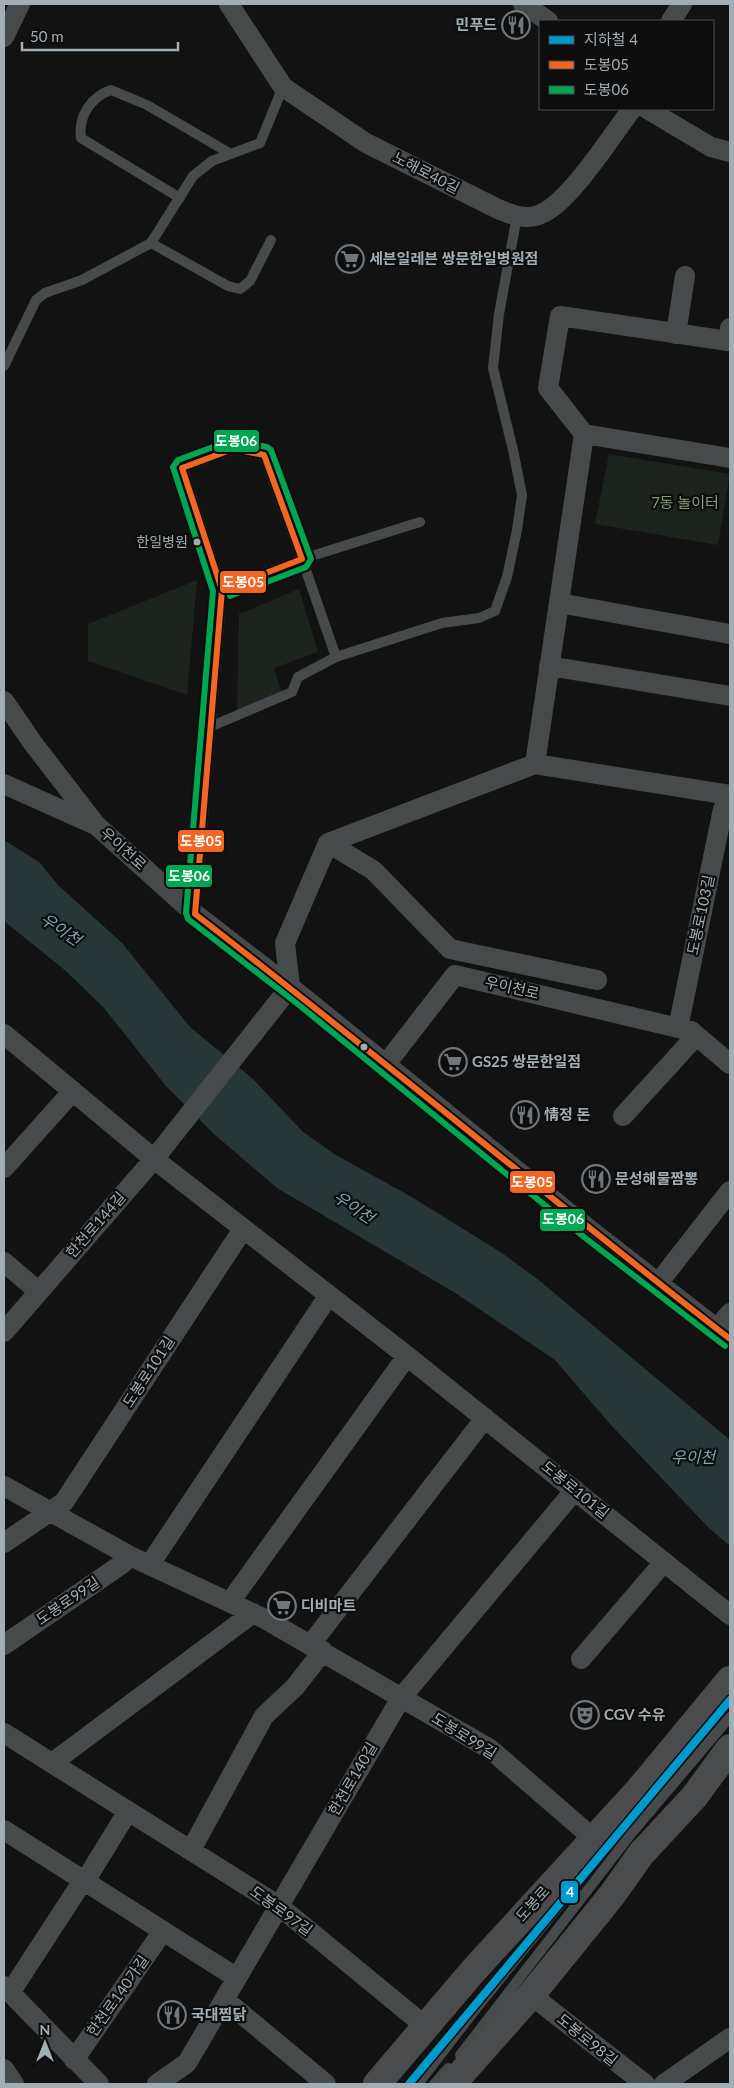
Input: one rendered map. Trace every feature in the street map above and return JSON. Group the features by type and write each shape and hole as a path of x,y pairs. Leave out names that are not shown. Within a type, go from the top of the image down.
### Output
{"main road":[{"name":"도봉로","path":"376,2084 473,1971 645,1783 730,1680"},
{"path":"452,2084 531,1994 612,1895 641,1854 694,1797 730,1748"}],"street":[{"path":"4,36 20,4"},
{"name":"노해로40길","path":"229,4 284,87 366,143 496,208 517,216 542,214 559,202 631,110"},
{"path":"523,4 547,20"},
{"path":"672,20 682,4"},
{"path":"649,110 712,147 730,152"},
{"path":"676,334 685,276"},
{"path":"730,337 676,334 560,316 548,388 584,434 730,458"},
{"path":"535,764 584,434"},
{"path":"558,603 730,634"},
{"path":"550,666 730,696"},
{"name":"우이천로","path":"4,700 32,742 96,825 195,914 290,987 590,1230 724,1334"},
{"path":"290,987 285,943 328,843 535,764 730,795"},
{"path":"4,784 96,825"},
{"name":"도봉로103길","path":"687,1032 723,809 730,810"},
{"path":"328,843 373,870 450,949 597,980"},
{"name":"우이천로","path":"386,1064 455,975 687,1032"},
{"name":"한천로144길","path":"4,1332 154,1159 290,987"},
{"path":"623,1116 687,1032 730,1064"},
{"name":"도봉로101길","path":"4,1034 154,1159 407,1356 730,1615"},
{"path":"4,1168 73,1091"},
{"path":"659,1282 730,1191"},
{"name":"도봉로101길","path":"51,1511 64,1502 243,1229"},
{"path":"4,1262 39,1292"},
{"path":"150,1564 329,1295"},
{"path":"724,1334 730,1313"},
{"path":"230,1602 407,1356"},
{"path":"190,1850 264,1716 295,1687 317,1648 485,1418"},
{"name":"도봉로99길","path":"4,1486 130,1556 253,1613 490,1749 594,1838"},
{"name":"한천로140길","path":"157,2084 188,2063 401,1698 575,1490"},
{"path":"4,1543 51,1511"},
{"name":"도봉로99길","path":"4,1645 122,1564 130,1556"},
{"path":"581,1659 664,1562"},
{"path":"52,1764 253,1613"},
{"name":"도봉로97길","path":"4,1734 279,1906 425,2026"},
{"path":"99,2084 7,1990 84,1879 90,1874 128,1810"},
{"path":"4,1830 84,1879 237,1978"},
{"name":"한천로140가길","path":"74,2060 163,1931"},
{"name":"도봉로98길","path":"531,1994 645,2084"},
{"path":"225,2000 326,2084"},
{"path":"664,2084 730,2038"},
{"path":"4,2070 14,2084"}],"lane":[{"path":"4,366 36,300 45,293 82,280 151,243 193,176 212,161 260,143 284,87"},
{"path":"180,198 81,138 80,127 82,118 98,94 111,90 147,104 231,154"},
{"path":"212,726 292,692 298,677 336,657 442,623 479,618 495,611 507,577 522,495 493,368 499,314 517,216"},
{"path":"151,243 228,286 240,289 250,281 271,240"},
{"path":"195,914 222,590 182,468 233,449 264,455 336,657"},
{"path":"222,590 302,559 420,522"},
{"path":"418,2084 479,2004 658,1782 730,1698"},
{"path":"434,2084 505,1999 631,1834 730,1717"}],"green space":[{"name":"7동 놀이터","path":"609,454 730,474 718,545 595,524"},
{"path":"197,580 187,695 88,661 88,624"},
{"path":"299,589 318,652 274,668 283,696 237,711 239,614"}],"water":[{"name":"우이천","path":"4,840 39,862 58,885 122,943 190,1027 253,1079 302,1131 334,1154 410,1196 502,1253 540,1281 730,1440 730,1546 709,1528 610,1424 555,1360 457,1294 277,1188 215,1135 166,1086 104,1008 66,971 4,921"}],"metro line":[{"name":"4","path":"409,2084 730,1700"}],"transit line":[{"name":"도봉06","path":"230,596 306,567 311,559 271,450 267,447 232,440 178,460 173,467 213,591 186,913 188,919 299,1005 584,1237 725,1346"},
{"name":"도봉05","path":"233,449 264,455 302,559 222,590 182,468 233,449"},
{"name":"도봉05","path":"222,590 195,914 730,1339"}],"place":[{"name":"민푸드","path":"516,25"},
{"name":"세븐일레븐 쌍문한일병원점","path":"350,259"},
{"name":"한일병원","path":"197,542"},
{"name":"GS25 쌍문한일점","path":"453,1062"},
{"name":"情정 돈","path":"525,1115"},
{"name":"문성해물짬뽕","path":"596,1179"},
{"name":"디비마트","path":"282,1606"},
{"name":"CGV 수유","path":"585,1715"},
{"name":"국대찜닭","path":"172,2015"}]}
